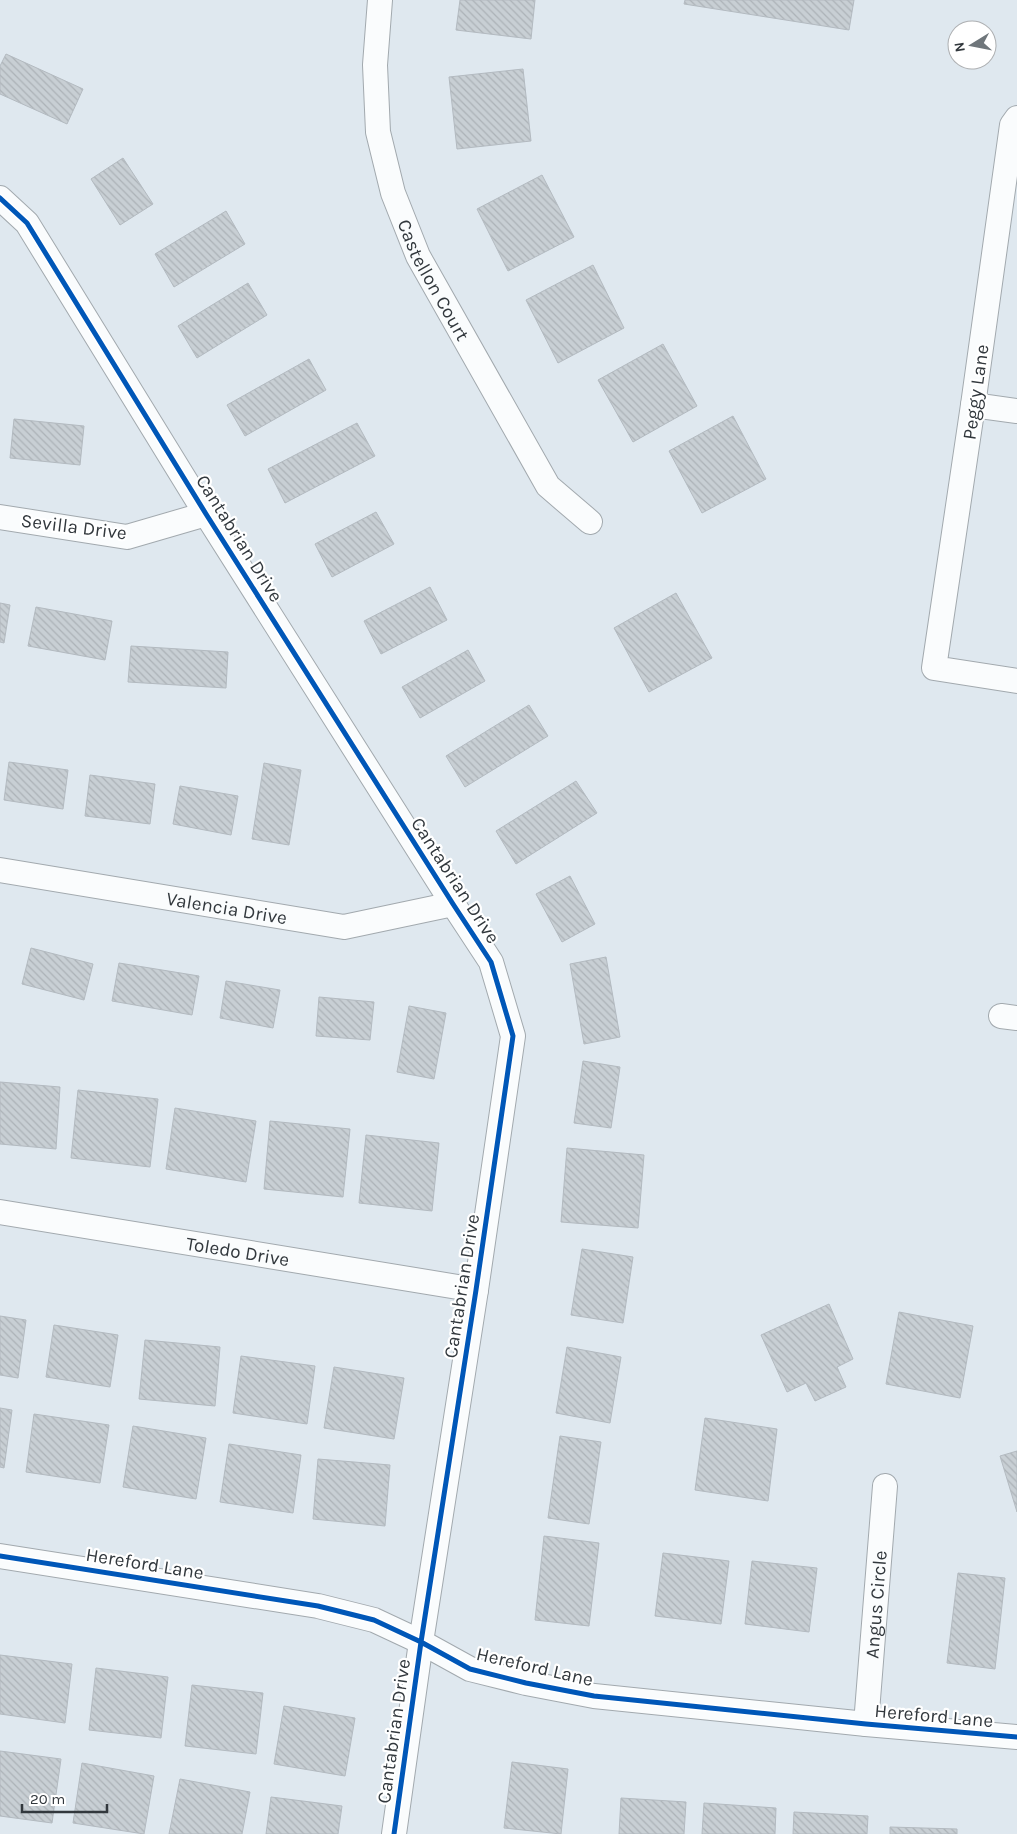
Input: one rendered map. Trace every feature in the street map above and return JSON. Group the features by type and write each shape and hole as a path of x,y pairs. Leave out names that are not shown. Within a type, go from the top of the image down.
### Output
{"street":[{"name":"Castellon Court","path":"380,0 375,65 378,132 393,193 418,256 548,486 590,522"},
{"name":"Peggy Lane","path":"1017,118 1012,125 934,668 1017,681"},
{"name":"Cantabrian Drive","path":"0,198 27,223 206,514 491,962 513,1036 476,1290 421,1642 394,1834"},
{"path":"973,405 1017,411"},
{"name":"Sevilla Drive","path":"0,516 127,537 206,514"},
{"name":"Valencia Drive","path":"0,870 344,927 453,904"},
{"name":"Toledo Drive","path":"0,1212 476,1290"},
{"name":"Angus Circle","path":"866,1724 885,1486"},
{"name":"Hereford Lane","path":"0,1556 318,1606 374,1620 421,1642 470,1669 526,1683 594,1696 866,1724 1017,1737"}],"building":[{"path":"460,0 535,0 531,39 456,30"},
{"path":"685,0 854,0 849,30 684,4"},
{"path":"6,54 83,89 67,124 0,94 0,66"},
{"path":"523,69 531,141 457,149 449,77"},
{"path":"123,158 153,204 120,225 91,179"},
{"path":"542,175 574,237 508,271 477,209"},
{"path":"226,211 245,244 174,287 155,254"},
{"path":"593,265 624,328 558,363 526,300"},
{"path":"248,283 267,315 197,358 178,326"},
{"path":"663,344 697,406 633,442 598,380"},
{"path":"309,359 326,390 245,436 227,405"},
{"path":"733,416 766,479 702,513 669,451"},
{"path":"14,419 84,426 80,465 10,458"},
{"path":"357,423 375,456 285,503 268,469"},
{"path":"376,512 394,544 332,577 315,544"},
{"path":"430,587 447,620 381,654 364,621"},
{"path":"676,593 712,658 649,692 614,628"},
{"path":"0,603 10,605 4,643 0,642"},
{"path":"36,607 112,621 105,660 28,646"},
{"path":"131,646 228,652 226,688 128,682"},
{"path":"468,650 485,681 420,718 402,687"},
{"path":"529,705 548,736 465,787 446,756"},
{"path":"9,762 68,770 63,809 4,800"},
{"path":"264,763 301,770 289,845 252,839"},
{"path":"90,775 155,784 150,824 85,816"},
{"path":"576,781 597,813 516,864 496,831"},
{"path":"180,786 238,796 231,835 173,824"},
{"path":"570,876 595,924 562,942 536,894"},
{"path":"31,948 93,964 84,1000 22,984"},
{"path":"606,957 620,1037 584,1044 570,964"},
{"path":"119,963 199,976 192,1015 112,1001"},
{"path":"226,981 280,990 273,1028 220,1018"},
{"path":"319,997 374,1002 370,1040 316,1036"},
{"path":"409,1006 446,1013 434,1079 397,1072"},
{"path":"583,1061 620,1067 611,1128 574,1123"},
{"path":"0,1082 60,1087 56,1149 0,1144"},
{"path":"78,1090 158,1099 150,1167 71,1158"},
{"path":"175,1108 256,1121 246,1182 166,1169"},
{"path":"270,1121 350,1129 343,1197 264,1189"},
{"path":"366,1135 439,1143 432,1211 359,1203"},
{"path":"567,1148 644,1155 638,1228 561,1222"},
{"path":"582,1249 633,1257 623,1323 571,1315"},
{"path":"829,1304 853,1359 837,1367 846,1387 815,1401 806,1383 787,1392 761,1335"},
{"path":"899,1312 973,1326 960,1398 886,1384"},
{"path":"0,1316 26,1320 18,1378 0,1375"},
{"path":"54,1325 118,1335 110,1387 46,1377"},
{"path":"145,1340 220,1347 215,1406 139,1399"},
{"path":"567,1347 621,1357 610,1423 556,1413"},
{"path":"241,1356 315,1366 307,1424 233,1413"},
{"path":"334,1367 404,1378 394,1439 324,1428"},
{"path":"0,1408 12,1410 4,1468 0,1467"},
{"path":"34,1414 109,1425 100,1483 26,1472"},
{"path":"705,1418 777,1429 768,1501 695,1490"},
{"path":"133,1426 206,1438 196,1499 123,1487"},
{"path":"560,1436 601,1442 589,1524 548,1518"},
{"path":"229,1444 301,1455 293,1513 220,1502"},
{"path":"1017,1451 1017,1512 1000,1456"},
{"path":"318,1459 390,1465 385,1526 313,1519"},
{"path":"544,1536 599,1543 589,1626 535,1620"},
{"path":"663,1553 729,1561 721,1624 655,1616"},
{"path":"752,1561 817,1568 809,1632 745,1624"},
{"path":"958,1573 1005,1578 995,1669 947,1663"},
{"path":"0,1655 72,1664 65,1723 0,1714"},
{"path":"96,1668 168,1677 161,1738 89,1730"},
{"path":"192,1685 263,1693 256,1754 185,1746"},
{"path":"284,1706 355,1718 345,1776 274,1764"},
{"path":"0,1751 61,1759 52,1823 0,1816"},
{"path":"512,1762 568,1769 561,1834 504,1828"},
{"path":"82,1763 154,1776 144,1834 73,1823"},
{"path":"180,1779 250,1792 242,1834 169,1834"},
{"path":"271,1797 342,1806 338,1834 266,1834"},
{"path":"621,1798 686,1802 684,1834 619,1834"},
{"path":"704,1803 776,1808 775,1834 702,1834"},
{"path":"794,1812 868,1816 867,1834 793,1834"},
{"path":"890,1827 957,1829 957,1834 890,1834"}],"cycle path":[{"path":"0,198 27,223 206,514 491,962 513,1036 476,1290 421,1642 394,1834"},
{"path":"0,1556 318,1606 374,1620 421,1642 470,1669 526,1683 594,1696 866,1724 1017,1737"}]}
